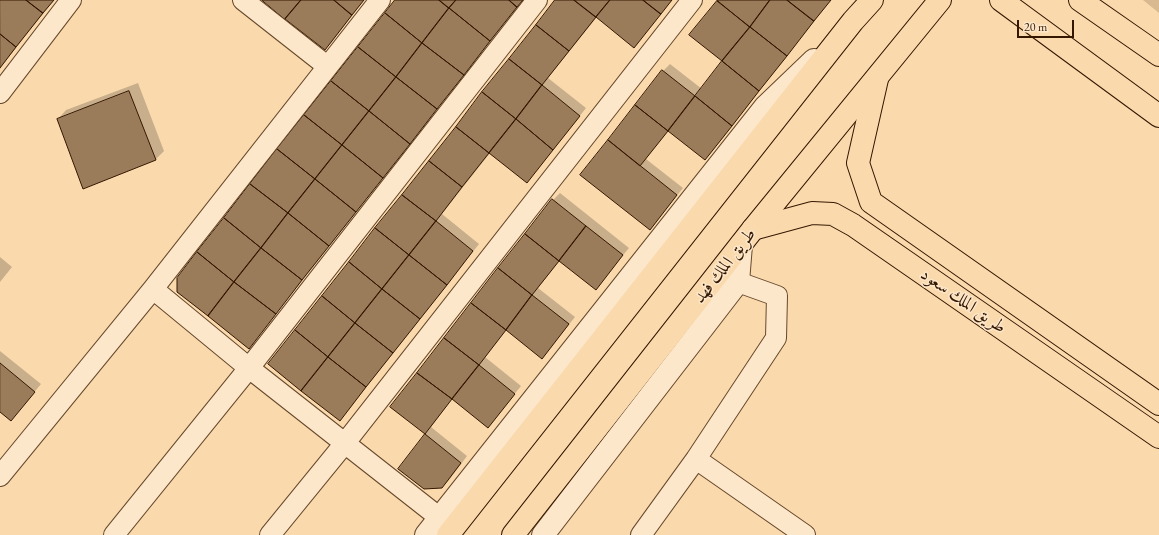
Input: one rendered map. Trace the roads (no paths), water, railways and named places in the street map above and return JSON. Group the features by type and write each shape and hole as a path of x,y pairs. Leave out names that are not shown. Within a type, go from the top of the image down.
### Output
{"main road":[{"path":"444,526 853,21 872,0"},
{"name":"طريق الملك فهد","path":"513,535 747,237 940,0"},
{"path":"1002,0 1159,116"},
{"path":"1080,0 1159,55"},
{"path":"877,79 858,163 871,202 1159,404"},
{"name":"طريق الملك سعود","path":"747,237 812,213 833,214 853,225 1159,437"}],"street":[{"path":"0,94 72,0"},
{"path":"243,0 327,66"},
{"path":"0,475 153,288 380,0"},
{"path":"114,535 249,368 537,0"},
{"path":"270,535 345,443 692,0"},
{"path":"543,535 738,282 747,237"},
{"path":"642,535 696,459 776,338 777,296 738,282"},
{"path":"153,288 249,368 345,443 444,526 426,535"},
{"path":"696,459 805,535"}]}
